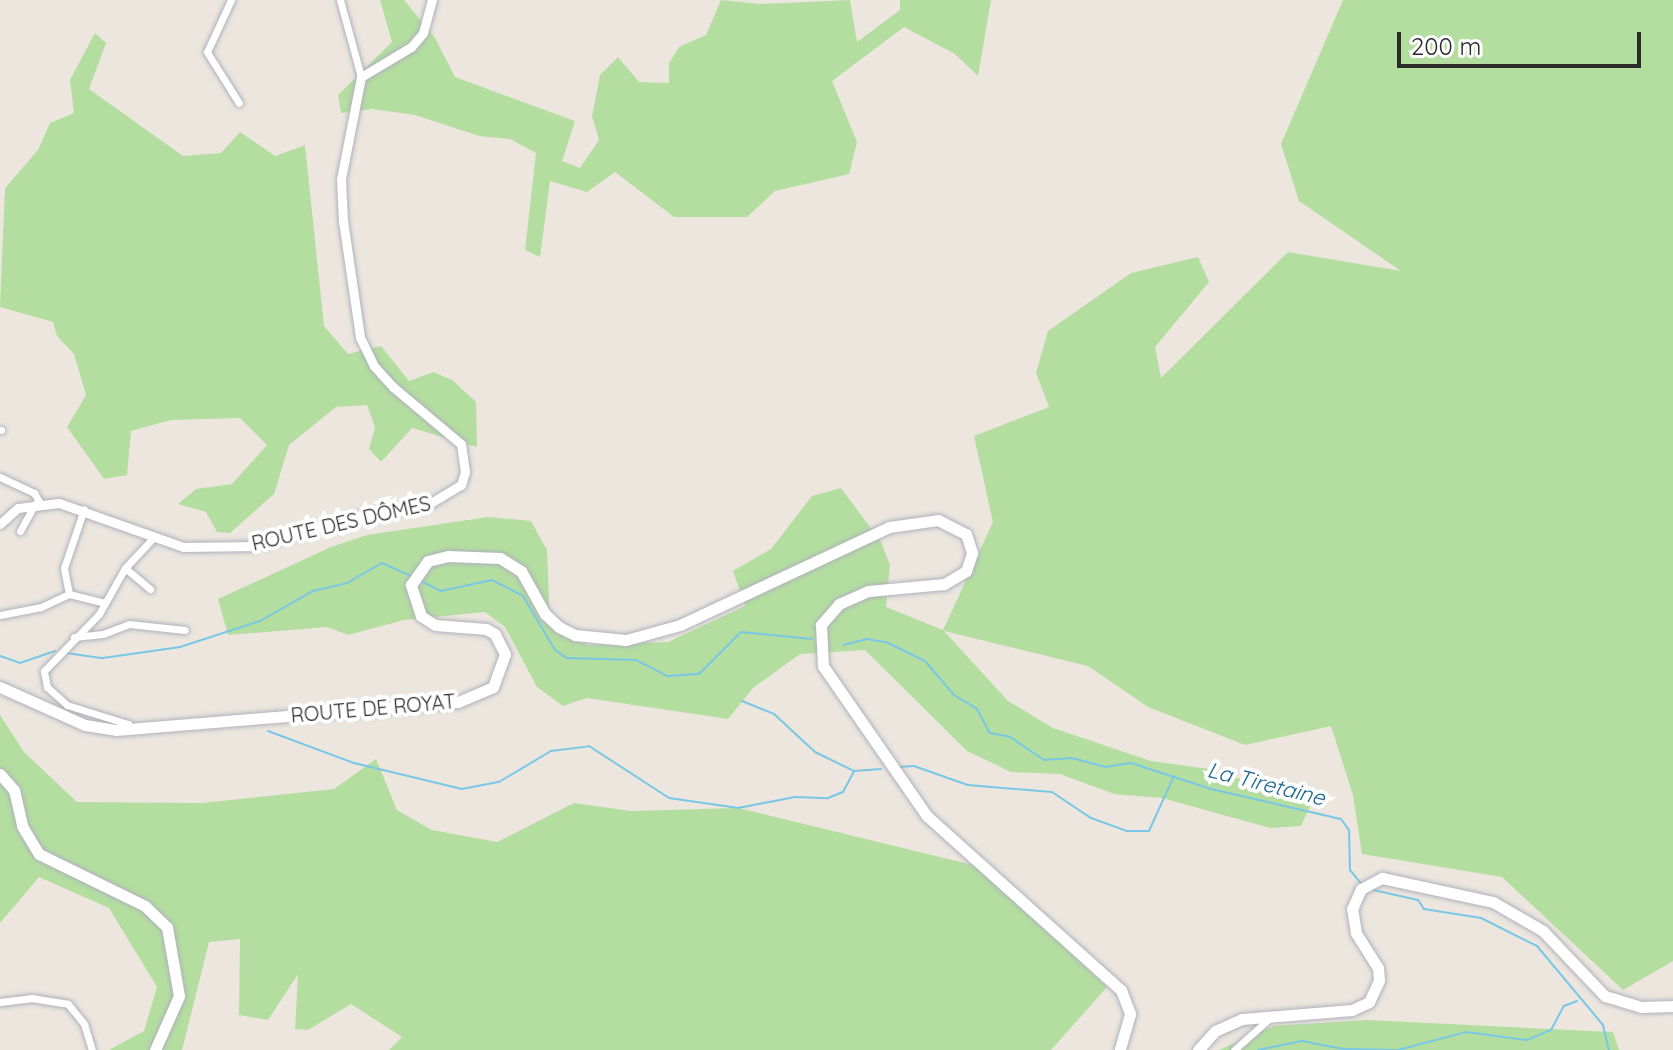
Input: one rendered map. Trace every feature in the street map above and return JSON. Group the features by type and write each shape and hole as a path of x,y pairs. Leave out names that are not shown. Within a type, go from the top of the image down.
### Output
{"main road":[{"name":"ROUTE DE ROYAT","path":"0,687 85,725 129,729 458,702 485,693 504,666 495,634 473,626 435,625 421,616 411,585 418,570 428,561 448,556 500,558 521,571 545,614 559,627 597,639 653,636 904,522 938,520 966,534 971,562 957,579 854,595 821,625 819,654 863,729 927,816 1121,990 1130,1014 1120,1050"},
{"path":"0,774 14,790 22,826 39,854 145,906 167,927 179,996 155,1050"},
{"path":"1198,1050 1229,1023 1273,1015 1352,1010 1376,991 1378,968 1352,921 1354,897 1373,880 1394,878 1493,902 1543,931 1605,996 1631,1006 1673,1006"}],"street":[{"path":"231,0 207,52 239,103"},
{"path":"340,0 361,77 411,47 423,33 432,0"},
{"name":"ROUTE DES DÔMES","path":"38,504 84,509 183,547 256,546 353,517 429,504 461,485 465,472 461,444 393,387 374,366 360,337 341,179 361,77"},
{"path":"0,477 34,493 38,504"},
{"path":"0,524 10,512 38,504"},
{"path":"20,531 38,504"},
{"path":"69,594 64,568 84,509"},
{"path":"129,729 128,724 85,714 47,687 47,665 105,603 125,568 153,538"},
{"path":"125,568 150,589"},
{"path":"0,615 41,607 69,594 105,603"},
{"path":"74,637 103,634 129,624 185,630"},
{"path":"0,1002 31,998 68,1004 84,1024 92,1050"},
{"path":"1234,1050 1273,1015"}],"green space":[{"path":"380,0 404,0 435,38 455,77 575,121 562,161 580,168 599,140 592,116 600,75 618,57 639,82 669,83 669,63 679,47 706,35 721,0 760,4 850,0 857,42 900,10 900,0 991,0 978,76 955,54 904,27 832,81 857,142 849,174 775,191 747,217 674,217 615,172 587,192 550,181 540,257 525,250 536,153 510,139 479,136 415,115 372,109 341,113 338,95 392,42"},
{"path":"1343,0 1673,0 1673,961 1623,990 1502,877 1362,854 1353,795 1331,726 1245,745 1148,707 1088,666 944,631 1008,701 1053,728 1151,761 1209,769 1312,802 1301,826 1270,828 1162,798 1114,794 1060,774 1011,772 967,751 865,650 800,654 753,688 728,719 587,698 563,706 537,687 505,627 485,612 404,620 348,635 327,627 228,635 218,599 331,547 367,535 488,517 531,521 547,550 550,627 588,645 668,642 745,606 733,571 771,549 812,496 841,488 881,542 890,565 886,607 943,630 993,522 974,436 1049,407 1036,373 1048,331 1131,273 1198,257 1209,282 1155,347 1161,378 1288,252 1401,271 1299,201 1281,144"},
{"path":"95,33 106,43 89,89 183,156 221,153 240,132 275,156 305,145 324,326 348,354 381,346 409,381 433,372 452,380 476,402 477,447 412,428 381,462 369,449 375,427 367,405 336,407 289,445 274,494 230,533 217,532 206,512 178,504 196,489 232,484 267,445 240,418 171,420 131,431 127,475 104,479 67,427 86,395 74,354 57,336 53,322 0,307 5,188 38,150 50,123 74,113 70,80"},
{"path":"0,715 24,752 77,802 202,803 334,789 376,759 397,810 432,830 497,842 574,803 631,811 738,808 977,866 1107,987 1051,1050 389,1050 402,1037 351,1004 308,1030 295,1029 298,974 268,1020 239,1015 240,939 209,942 182,1050 109,1050 144,1031 157,987 109,908 39,877 0,923"},
{"path":"1367,1020 1613,1032 1619,1050 1219,1050 1274,1026"}],"waterway":[{"name":"La Tiretaine","path":"66,653 103,658 180,647 260,621 313,591 347,583 382,563 413,577"},
{"name":"La Tiretaine","path":"419,580 441,591 492,580 523,596 555,650 567,658 636,660 668,676 699,674 741,632 812,639"},
{"name":"La Tiretaine","path":"844,645 866,639 886,642 925,661 954,695 977,709 990,733 1010,737 1044,760 1072,758 1105,767 1131,763 1211,789 1341,819 1349,830 1350,870 1361,883"},
{"name":"La Tiretaine","path":"0,656 20,663 55,651"},
{"path":"742,701 774,714 815,752 854,771"},
{"path":"268,731 354,763 462,789 499,782 551,751 589,746 669,798 738,808 795,797 828,798 843,792 854,771 881,769"},
{"path":"899,767 914,766 968,785 1052,792 1091,818 1126,831 1149,831 1174,776"},
{"name":"La Tiretaine","path":"1369,889 1418,900 1424,909 1481,918 1537,946 1603,1025 1609,1050"},
{"path":"1258,1050 1302,1041 1343,1049 1398,1050 1466,1032 1527,1040 1551,1030 1564,1006 1577,1001"}]}
